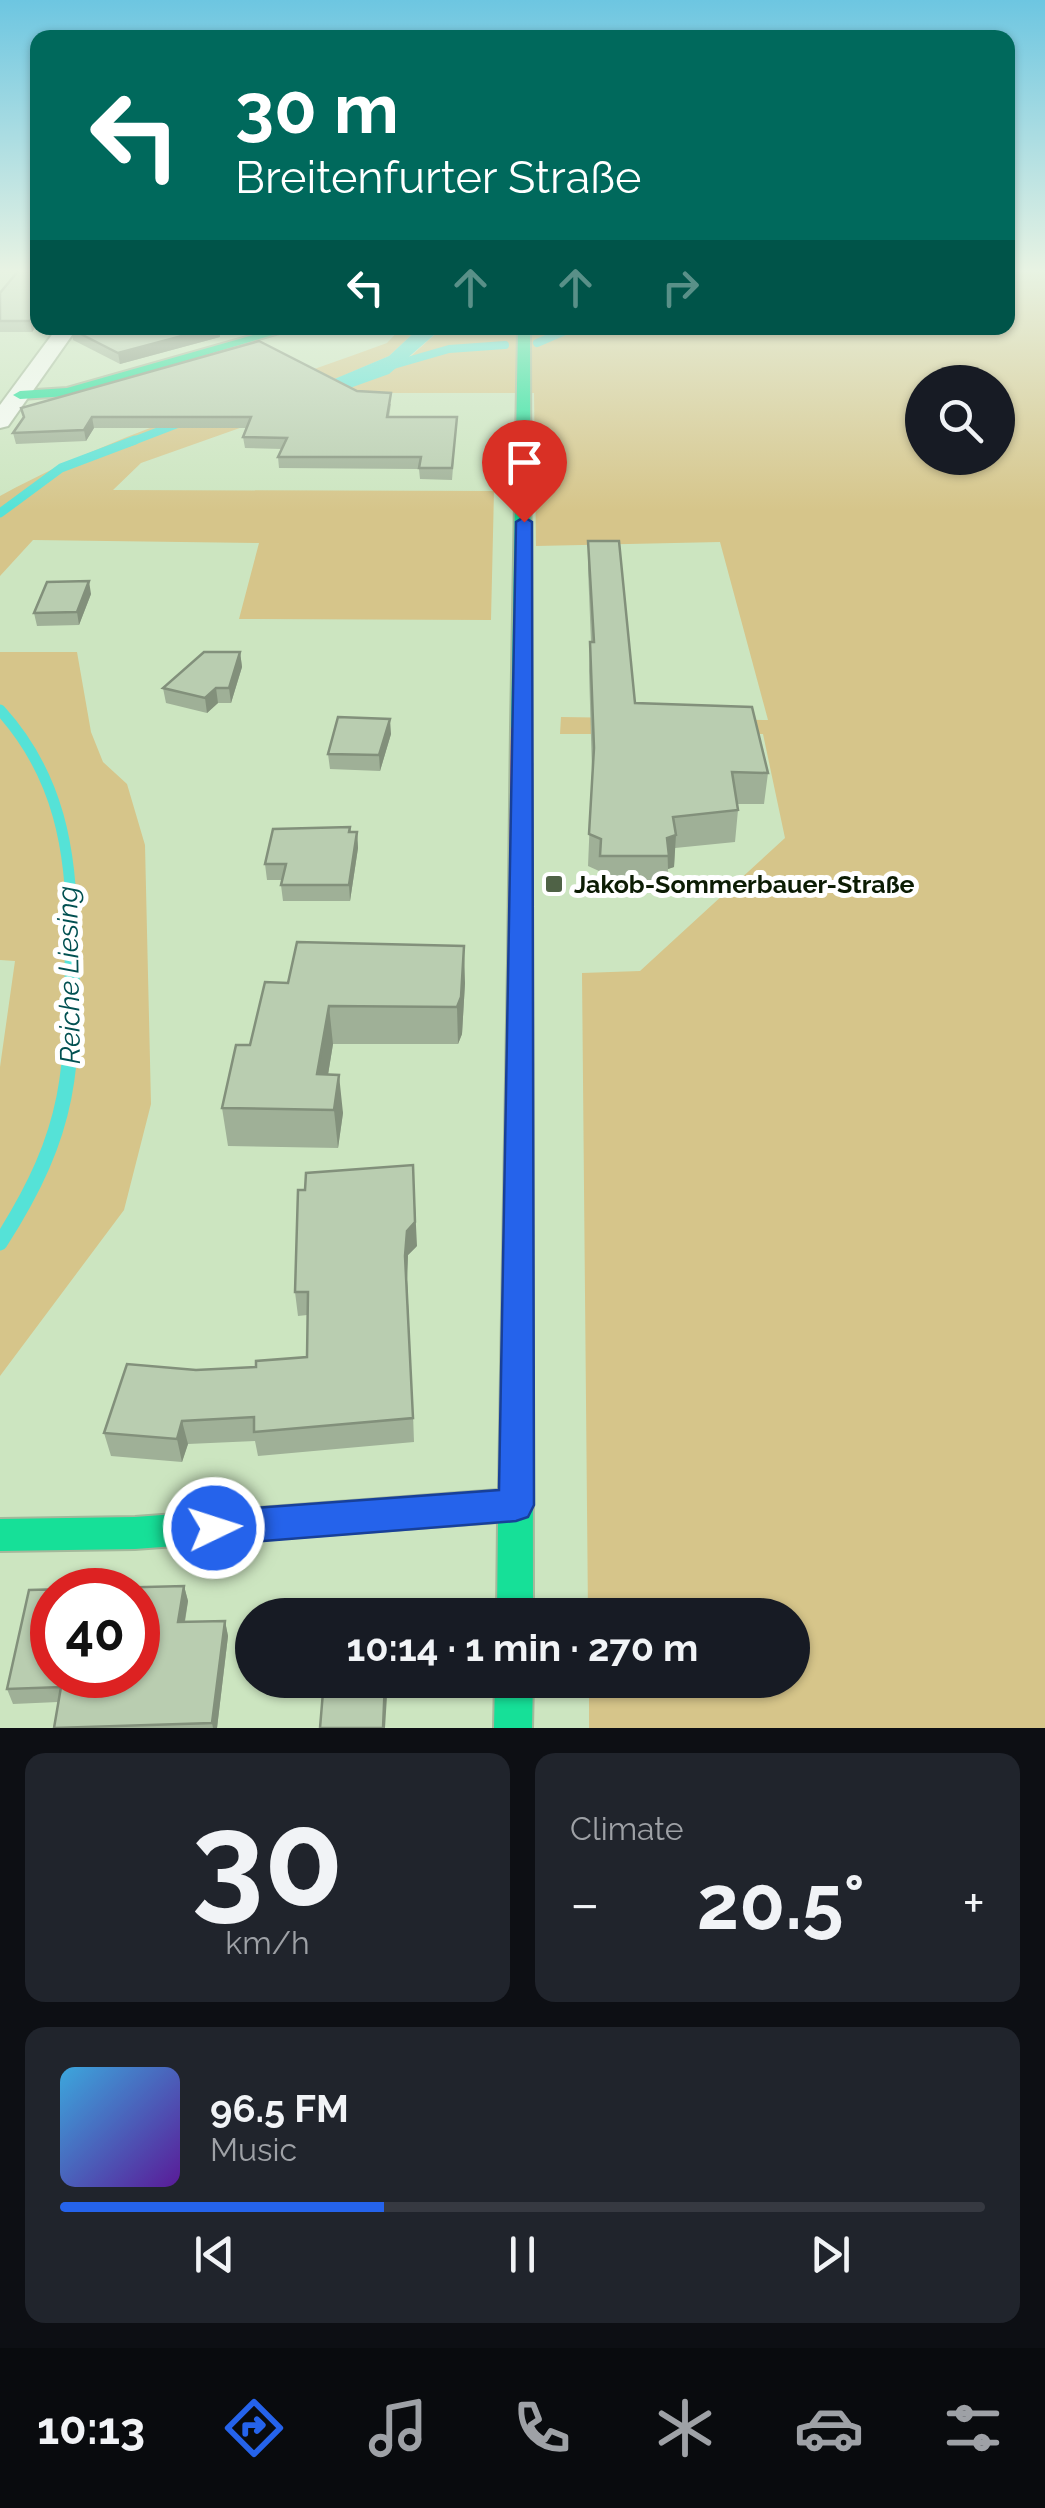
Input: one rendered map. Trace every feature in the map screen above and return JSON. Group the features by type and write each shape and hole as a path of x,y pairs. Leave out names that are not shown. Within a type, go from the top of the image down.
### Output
{"main road":[{"path":"20,395 68,392 223,351"},
{"path":"515,1598 524,351"},
{"path":"0,1534 136,1534 516,1505"},
{"path":"513,1728 514,1698"}],"street":[{"path":"0,421 51,351"}],"shaded area":[{"path":"365,351 395,351 326,383 410,357 417,351 1045,351 1045,1728 589,1728 589,1698 810,1698 810,1598 588,1598 582,973 640,971 785,838 763,734 560,734 561,717 768,720 720,542 536,546 534,393 338,393 141,463 113,490 494,491 491,620 239,619 259,543 33,540 0,576 0,496 94,451 190,413"},
{"path":"0,652 77,652 91,732 103,762 127,784 145,845 151,1104 124,1210 0,1376 0,1067 15,961 0,960"}],"water":[{"path":"395,351 416,351 389,374 336,393 325,383"}],"building":[{"path":"225,351 278,351 357,391 391,393 387,417 457,417 452,468 419,468 421,457 278,457 287,438 243,437 251,417 92,417 84,430 13,433 24,417 21,408"},
{"path":"588,541 619,541 635,703 752,707 768,773 732,772 738,810 673,817 676,835 667,838 669,856 600,856 601,839 589,834 594,748 590,642 594,642"},
{"path":"89,581 77,612 34,613 47,582"},
{"path":"204,652 240,652 229,688 216,688 205,698 163,688"},
{"path":"338,717 390,719 379,755 328,754"},
{"path":"350,827 349,832 357,832 349,885 281,885 286,864 265,864 273,829"},
{"path":"297,942 464,946 461,997 457,1007 329,1006 317,1074 339,1075 334,1110 222,1108 236,1045 250,1045 265,982 288,983"},
{"path":"413,1165 415,1222 407,1231 405,1256 413,1418 254,1432 254,1417 182,1421 177,1439 104,1433 127,1364 196,1370 256,1367 256,1361 307,1357 308,1292 295,1292 298,1190 305,1190 306,1173"},
{"path":"184,1586 178,1622 225,1621 212,1723 54,1728 59,1698 160,1698 160,1587"},
{"path":"29,1590 30,1590 30,1688 7,1689"},
{"path":"322,1698 384,1698 383,1728 320,1728"}],"waterway":[{"path":"390,366 443,351"},
{"name":"Reiche Liesing","path":"128,443 180,423"},
{"name":"Reiche Liesing","path":"0,513 61,468 135,440"},
{"name":"Reiche Liesing","path":"0,710 36,761 58,816 69,874 72,936"},
{"name":"Reiche Liesing","path":"0,1243 25,1202 56,1129 69,1059 72,936"}],"traffic: fast":[{"path":"20,395 68,392 211,351"},
{"path":"521,728 524,351"},
{"path":"515,1598 520,962"},
{"path":"0,1535 135,1533 516,1505"},
{"path":"513,1728 514,1698"}],"traffic: jam":[{"path":"520,962 521,728"}],"place":[{"name":"Jakob-Sommerbauer-Straße","path":"554,884"}],"route":[{"path":"214,1528 516,1505 524,522"}]}
